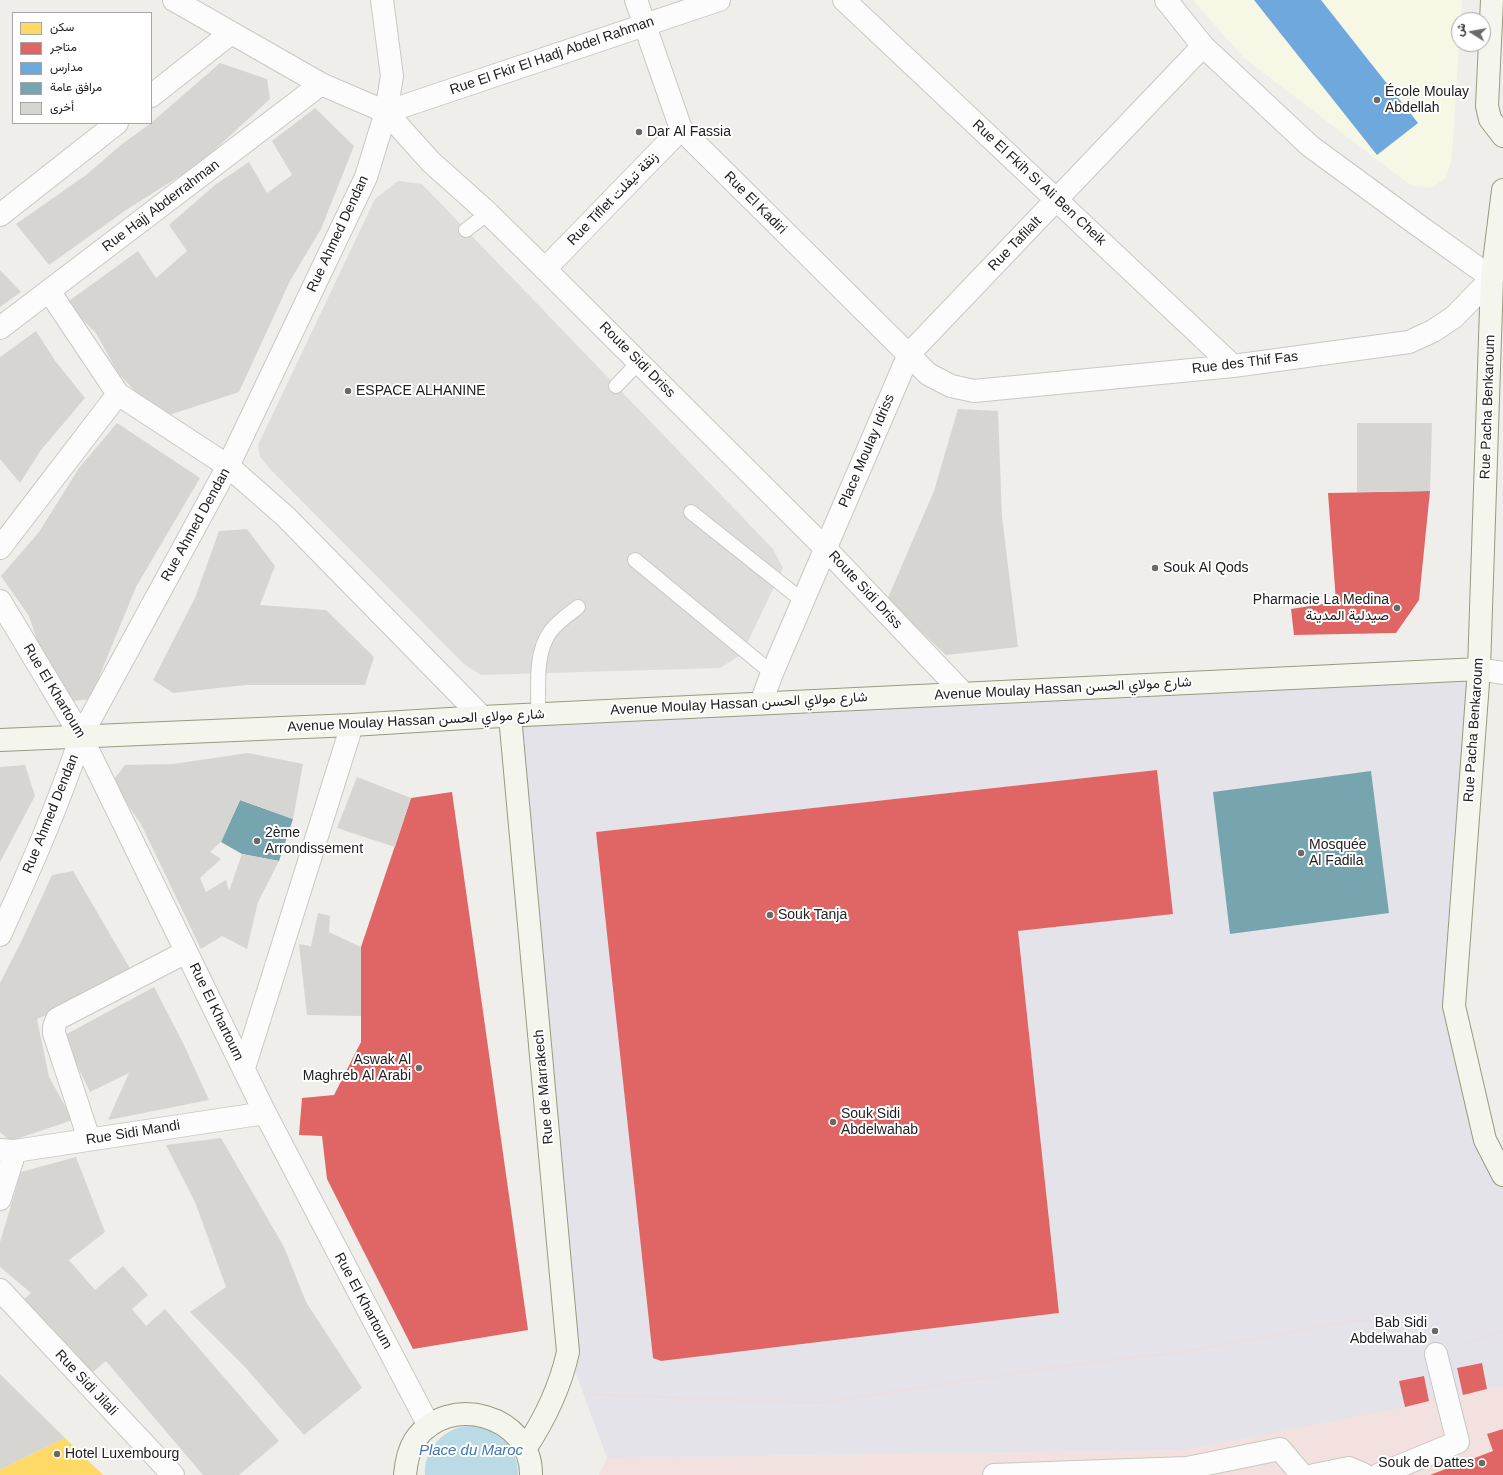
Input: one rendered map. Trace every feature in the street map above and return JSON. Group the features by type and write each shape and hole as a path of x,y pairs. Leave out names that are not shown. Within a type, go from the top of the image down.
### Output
{"main road":[{"path":"1492,0 1487,106 1490,119 1503,136"},
{"name":"Rue Pacha Benkaroum","path":"1503,190 1492,278 1496,356 1479,669 1454,1006 1485,1140 1503,1175"},
{"name":"Avenue Moulay Hassan شارع مولاي الحسن","path":"0,740 352,725 538,714 1479,669"},
{"name":"Rue de Marrakech","path":"510,716 568,1352 563,1374 542,1424 525,1449"},
{"path":"405,1475 407,1458 415,1440 429,1426 451,1415 476,1413 500,1421 515,1433 525,1449 531,1469 531,1475"}],"street":[{"path":"174,0 321,84 386,112 392,76 382,0"},
{"name":"Rue El Kadiri","path":"636,0 681,129 928,374 951,386 974,391"},
{"name":"Rue El Fkir El Hadj Abdel Rahman","path":"386,112 718,0"},
{"name":"Rue El Fkih Si Ali Ben Cheik","path":"844,0 1234,366"},
{"path":"1166,0 1203,46 1310,146 1415,224 1492,278 1503,250"},
{"path":"152,95 231,33"},
{"name":"Rue Tafilalt","path":"909,354 1203,46"},
{"name":"Rue Hajj Abderrahman","path":"0,328 321,84"},
{"name":"Route Sidi Driss","path":"386,112 431,162 488,213 825,548 963,693"},
{"name":"Rue Ahmed Dendan","path":"0,935 35,858 64,786 81,736 228,466 366,177 386,112"},
{"path":"0,215 116,124"},
{"name":"Rue Tiflet زنقة تيفلت","path":"545,269 681,129"},
{"name":"Rue des Thif Fas","path":"974,391 1234,366 1409,342 1433,331 1454,317 1492,278"},
{"path":"49,291 118,394 228,466 286,517 482,717"},
{"name":"Place Moulay Idriss","path":"761,703 772,673 825,548 909,354"},
{"path":"0,548 118,394"},
{"name":"Rue El Khartoum","path":"0,601 81,736 265,1113 429,1426"},
{"path":"1479,669 1503,673"},
{"path":"244,1068 352,725"},
{"path":"89,1139 54,1033 54,1027 57,1019 186,952"},
{"name":"Rue Sidi Mandi","path":"7,1150 265,1113"},
{"path":"0,1198 7,1150"},
{"name":"Rue Sidi Jilali","path":"0,1290 173,1475"},
{"path":"1378,1475 1458,1442 1436,1354"},
{"path":"994,1475 1187,1468 1280,1448 1302,1475"},
{"path":"1314,1475 1349,1468 1365,1475"}],"lane":[{"path":"466,230 488,213"},
{"path":"616,386 639,362"},
{"path":"691,512 803,600"},
{"path":"635,560 772,673"},
{"path":"538,714 540,658 544,644 551,631 578,607"}],"path":[{"path":"556,1392 819,1403 1084,1363 1181,1352 1352,1321 1370,1321 1436,1354 1503,1330"}],"shaded area":[{"name":"École Moulay Abdellah","path":"1193,0 1462,0 1461,12 1451,12 1451,52 1459,52 1453,142 1451,161 1446,178 1431,188 1410,185 1243,57"},
{"path":"398,181 422,184 773,549 783,568 742,654 720,668 481,675 464,664 269,468 260,457 258,445 375,199"},
{"path":"1479,669 1454,1006 1503,1175 1503,1386 1487,1389 1482,1363 1463,1395 1429,1401 1423,1376 1399,1381 1405,1407 1186,1450 607,1458 568,1352 510,716","holes":["1157,770 1173,913 1018,931 1059,1313 661,1361 596,832","1371,772 1389,913 1230,934 1213,792"]},
{"path":"1503,1386 1503,1475 599,1475 607,1458 1186,1450"}],"water":[{"name":"Place du Maroc","path":"477,1426 494,1433 507,1443 512,1449 515,1457 518,1475 425,1475 425,1467 430,1451 440,1439 453,1430 461,1427"}],"building: سكن":[{"name":"Hotel Luxembourg","path":"65,1438 103,1475 0,1475 0,1470"}],"building: متاجر":[{"path":"1430,491 1419,600 1396,633 1294,635 1291,609 1336,602 1328,493"},
{"name":"Souk Sidi Abdelwahab","path":"1157,770 1173,914 1018,931 1059,1313 661,1361 653,1358 596,832"},
{"name":"Aswak Al Maghreb Al Arabi","path":"452,792 528,1330 413,1349 327,1179 322,1136 299,1135 302,1098 334,1095 361,1042 361,947 411,798"},
{"path":"1482,1363 1487,1389 1463,1395 1457,1368"},
{"path":"1424,1376 1429,1401 1405,1407 1399,1381"},
{"name":"Souk de Dattes","path":"1503,1429 1503,1475 1430,1475 1493,1451 1487,1434"}],"building: مدارس":[{"path":"1254,0 1321,0 1418,123 1377,155"}],"building: مرافق عامة":[{"name":"Mosquée Al Fadila","path":"1371,771 1389,913 1230,934 1213,792"},
{"path":"240,800 293,819 279,861 242,854 221,842"}],"building: أخرى":[{"path":"220,63 267,79 270,99 199,164 126,210 49,265 16,224 86,175 121,145 150,124 152,124 152,122"},
{"path":"315,108 354,146 321,229 290,281 239,392 160,418 118,373 96,333 66,303 138,251 156,278 187,251 169,225 215,185 249,162 267,193 292,175 272,141"},
{"path":"0,270 21,292 0,307"},
{"path":"36,331 56,362 85,398 41,450 20,483 0,459 0,357"},
{"path":"958,409 998,411 1002,517 1018,647 946,655 887,600 934,491"},
{"path":"117,423 200,478 136,587 90,699 65,702 44,661 29,616 1,576 39,532 79,468"},
{"path":"1357,423 1432,423 1430,491 1357,492"},
{"path":"247,529 275,566 260,605 326,610 374,657 365,685 246,685 173,693 153,680 195,598 219,531"},
{"path":"248,753 303,764 293,819 240,800 221,842 210,852 221,859 200,878 206,892 226,880 229,891 242,854 279,861 258,902 247,949 222,936 201,949 141,824 112,782 125,765 173,764"},
{"path":"25,765 35,796 0,862 0,767"},
{"path":"357,777 411,798 395,847 337,828"},
{"path":"73,871 132,972 83,1000 37,1019 49,1077 73,1120 10,1141 0,1132 0,983 23,938 52,875"},
{"path":"318,913 330,916 329,932 361,947 361,1016 307,1015 299,944 311,946"},
{"path":"154,987 184,1045 209,1100 108,1120 129,1073 90,1092 63,1036"},
{"path":"221,1138 284,1247 306,1302 362,1388 304,1435 245,1367 190,1312 226,1287 195,1202 166,1145"},
{"path":"76,1157 105,1232 69,1260 95,1290 123,1266 148,1295 132,1309 146,1326 165,1309 279,1441 239,1475 203,1475 106,1361 88,1376 23,1300 31,1293 0,1267 0,1242 21,1172"},
{"path":"0,1374 65,1438 0,1470"}],"place":[{"name":"École Moulay Abdellah","path":"1377,100"},
{"name":"Dar Al Fassia","path":"639,132"},
{"name":"ESPACE ALHANINE","path":"348,391"},
{"name":"Souk Al Qods","path":"1155,568"},
{"name":"Pharmacie La Medina صيدلية المدينة","path":"1397,608"},
{"name":"2ème Arrondissement","path":"257,841"},
{"name":"Mosquée Al Fadila","path":"1301,853"},
{"name":"Souk Tanja","path":"770,915"},
{"name":"Aswak Al Maghreb Al Arabi","path":"419,1068"},
{"name":"Souk Sidi Abdelwahab","path":"833,1122"},
{"name":"Bab Sidi Abdelwahab","path":"1435,1331"},
{"name":"Hotel Luxembourg","path":"57,1454"},
{"name":"Souk de Dattes","path":"1482,1463"}]}
